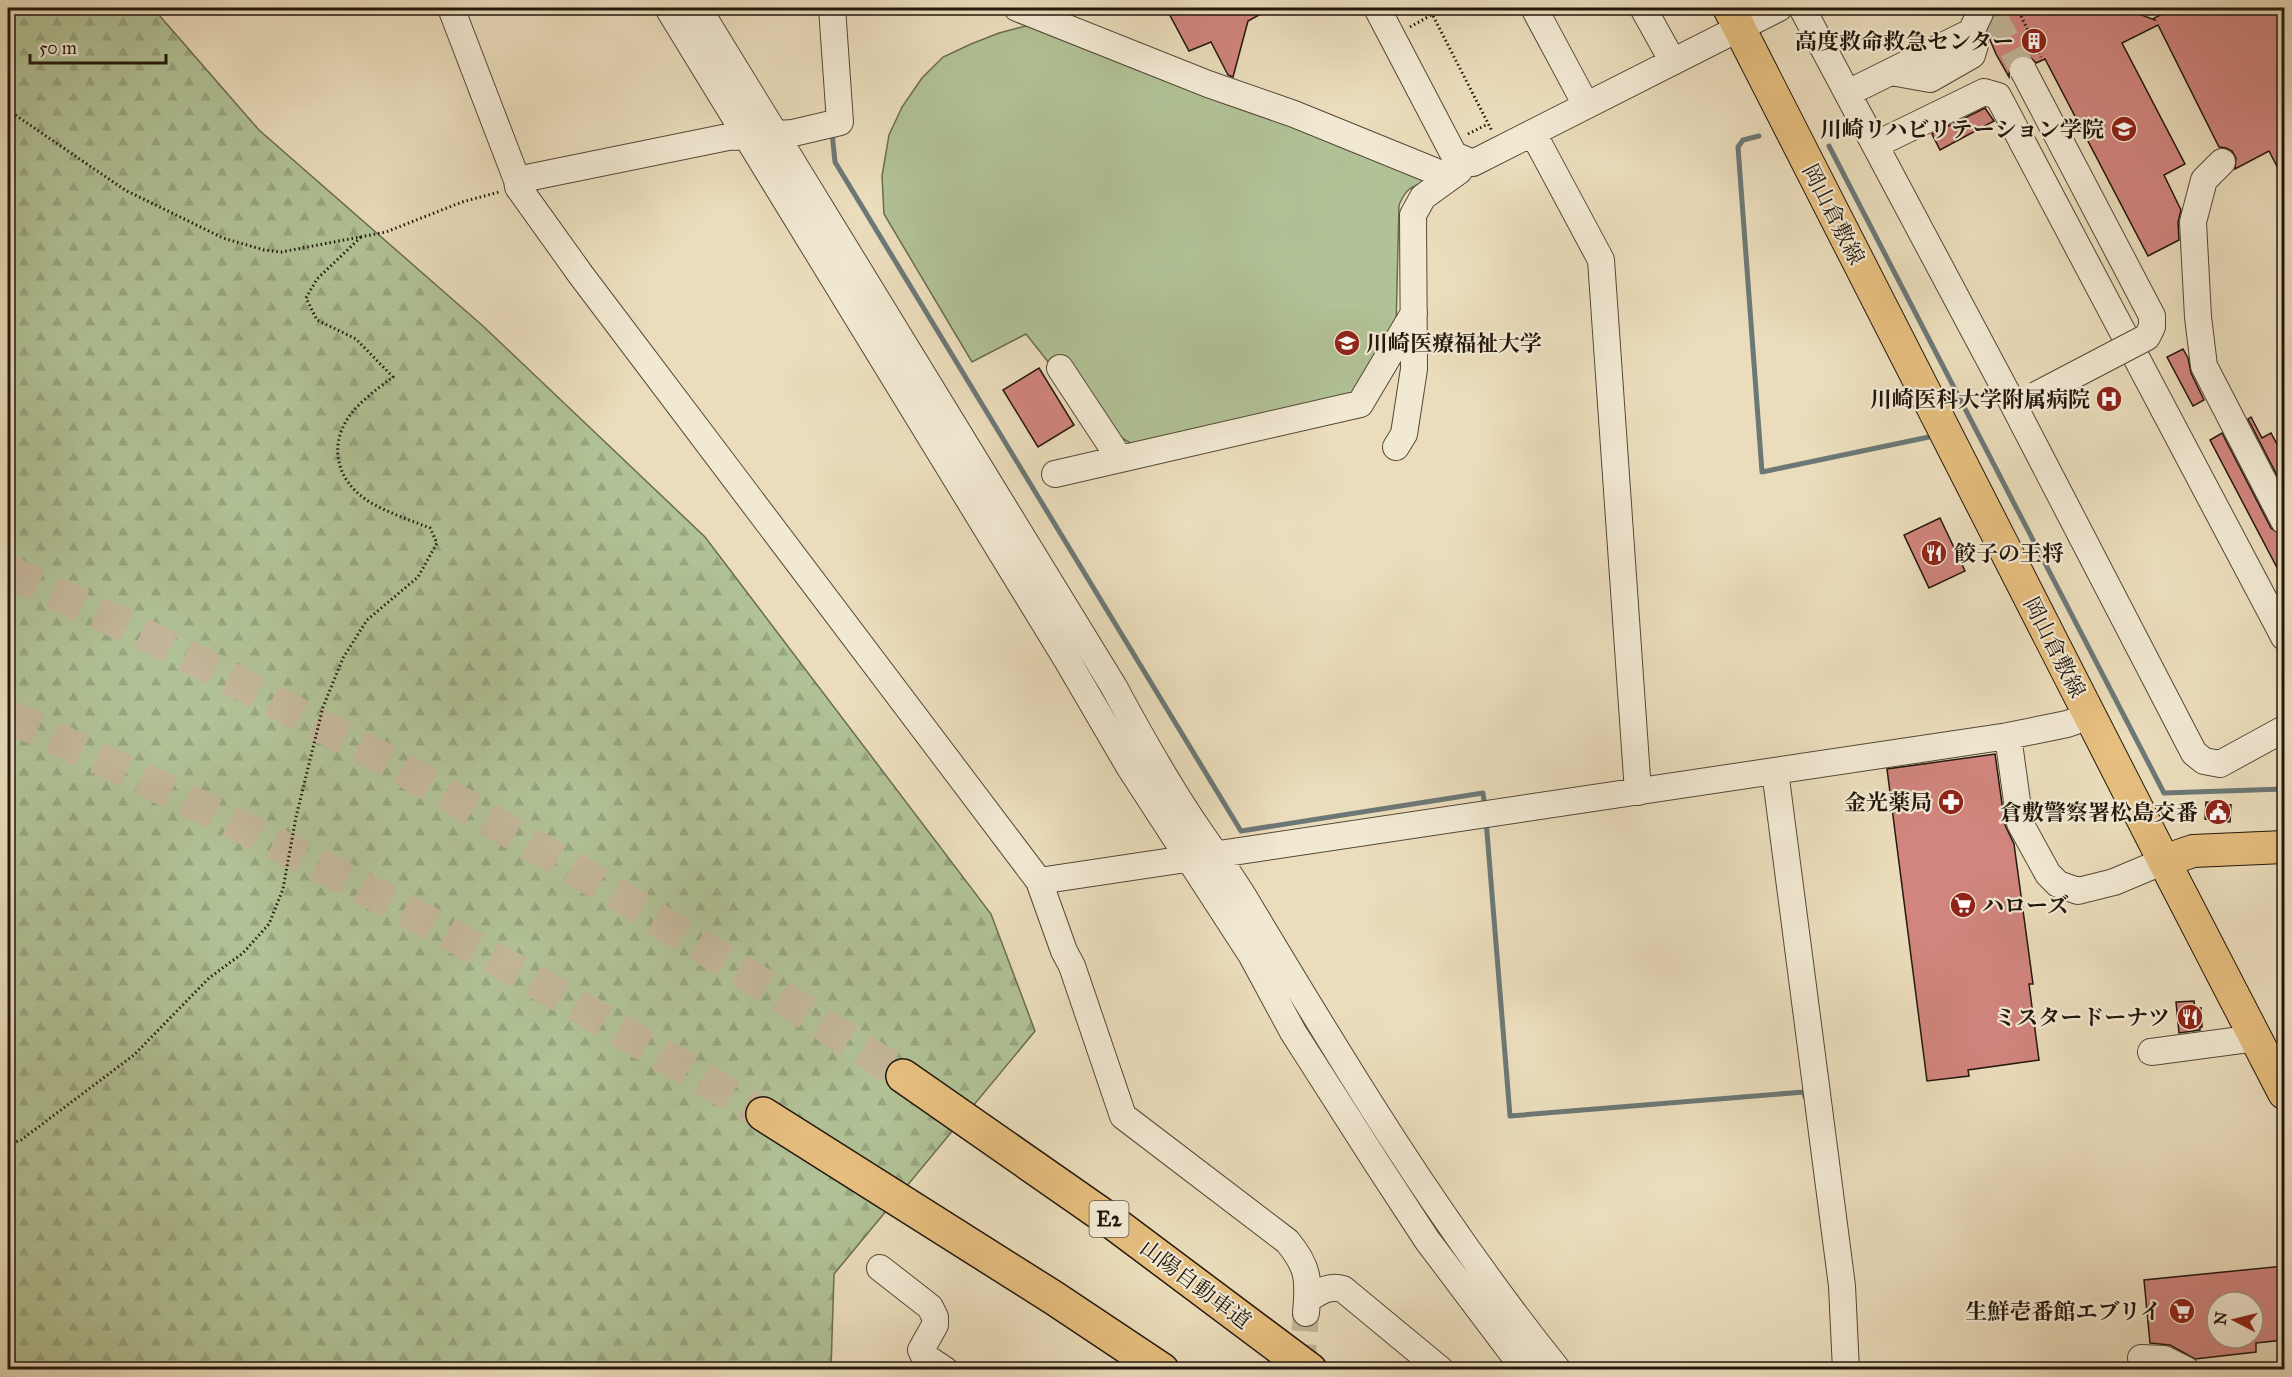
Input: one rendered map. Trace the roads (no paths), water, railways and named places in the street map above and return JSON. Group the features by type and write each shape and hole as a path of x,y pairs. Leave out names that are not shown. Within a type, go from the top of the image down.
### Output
{"highway":[{"name":"山陽自動車道","path":"903,1076 1111,1221 1310,1370"},
{"path":"763,1114 1054,1298 1162,1370"}],"main road":[{"name":"岡山倉敷線","path":"1734,18 2284,1093"},
{"path":"2164,861 2193,851 2284,847"}],"street":[{"path":"451,8 518,184 581,275 1039,881 1064,951 1072,966 1123,1116 1287,1241 1306,1269 1307,1306 1322,1290 1334,1286 1343,1289"},
{"path":"668,8 1067,660 1130,768 1252,956 1293,1032 1427,1240 1525,1370"},
{"path":"698,8 1114,687 1150,753 1216,854 1431,1200 1506,1305 1558,1370"},
{"path":"518,184 728,137 793,133 840,122 832,8"},
{"path":"1017,8 1208,84 1294,114 1449,177"},
{"path":"1377,8 1454,155 1473,163"},
{"path":"1534,8 1586,105"},
{"path":"1643,8 1673,62"},
{"path":"1396,447 1404,434 1414,369 1413,215 1423,197 1449,177 1473,163 1673,62 1734,18 1779,8"},
{"path":"1802,8 2014,406 2194,753 2204,761 2220,764 2284,729"},
{"path":"1848,93 1891,72 1983,16"},
{"path":"2014,406 2147,337 2152,327 2152,316 2023,70"},
{"path":"1875,145 1984,92 1998,96 2284,636"},
{"path":"1533,133 1601,260 1638,792"},
{"path":"2222,162 2204,180 2193,222 2198,317 2204,366 2284,521"},
{"path":"1055,474 1360,404 1414,313"},
{"path":"1060,368 1120,459"},
{"path":"1039,881 2008,736 2067,724 2090,716"},
{"path":"2008,736 2020,823 2048,874 2058,884 2079,891 2114,882 2164,861"},
{"path":"1775,771 1842,1286 1846,1370"},
{"path":"2151,1052 2256,1038"},
{"path":"1296,1252 1441,1370"},
{"path":"880,1268 930,1307 935,1325 921,1350 924,1356 945,1370"},
{"path":"2141,1358 2164,1359 2186,1370"}],"waterway":[{"path":"832,132 835,162 1241,831 1483,793 1485,808"},
{"path":"1759,136 1743,140 1738,147 1762,472 1929,437"},
{"path":"1829,146 2164,793 2284,789"},
{"path":"1486,820 1510,1116 1804,1092 1805,1097"}],"tunnel":[{"path":"1994,16 2023,70"},
{"path":"8,571 166,645 392,763 615,893 770,989 903,1076"},
{"path":"8,716 246,829 388,901 530,978 763,1114"},
{"path":"1302,1370 1306,1313"}],"place":[{"name":"高度救命救急センター","path":"2034,41"},
{"name":"川崎リハビリテーション学院","path":"2124,129"},
{"name":"川崎医療福祉大学","path":"1347,343"},
{"name":"川崎医科大学附属病院","path":"2109,399"},
{"name":"餃子の王将","path":"1934,553"},
{"name":"金光薬局","path":"1951,802"},
{"name":"倉敷警察署松島交番","path":"2218,812"},
{"name":"ハローズ","path":"1963,905"},
{"name":"ミスタードーナツ","path":"2190,1017"},
{"name":"生鮮壱番館エブリイ","path":"2182,1311"}]}
